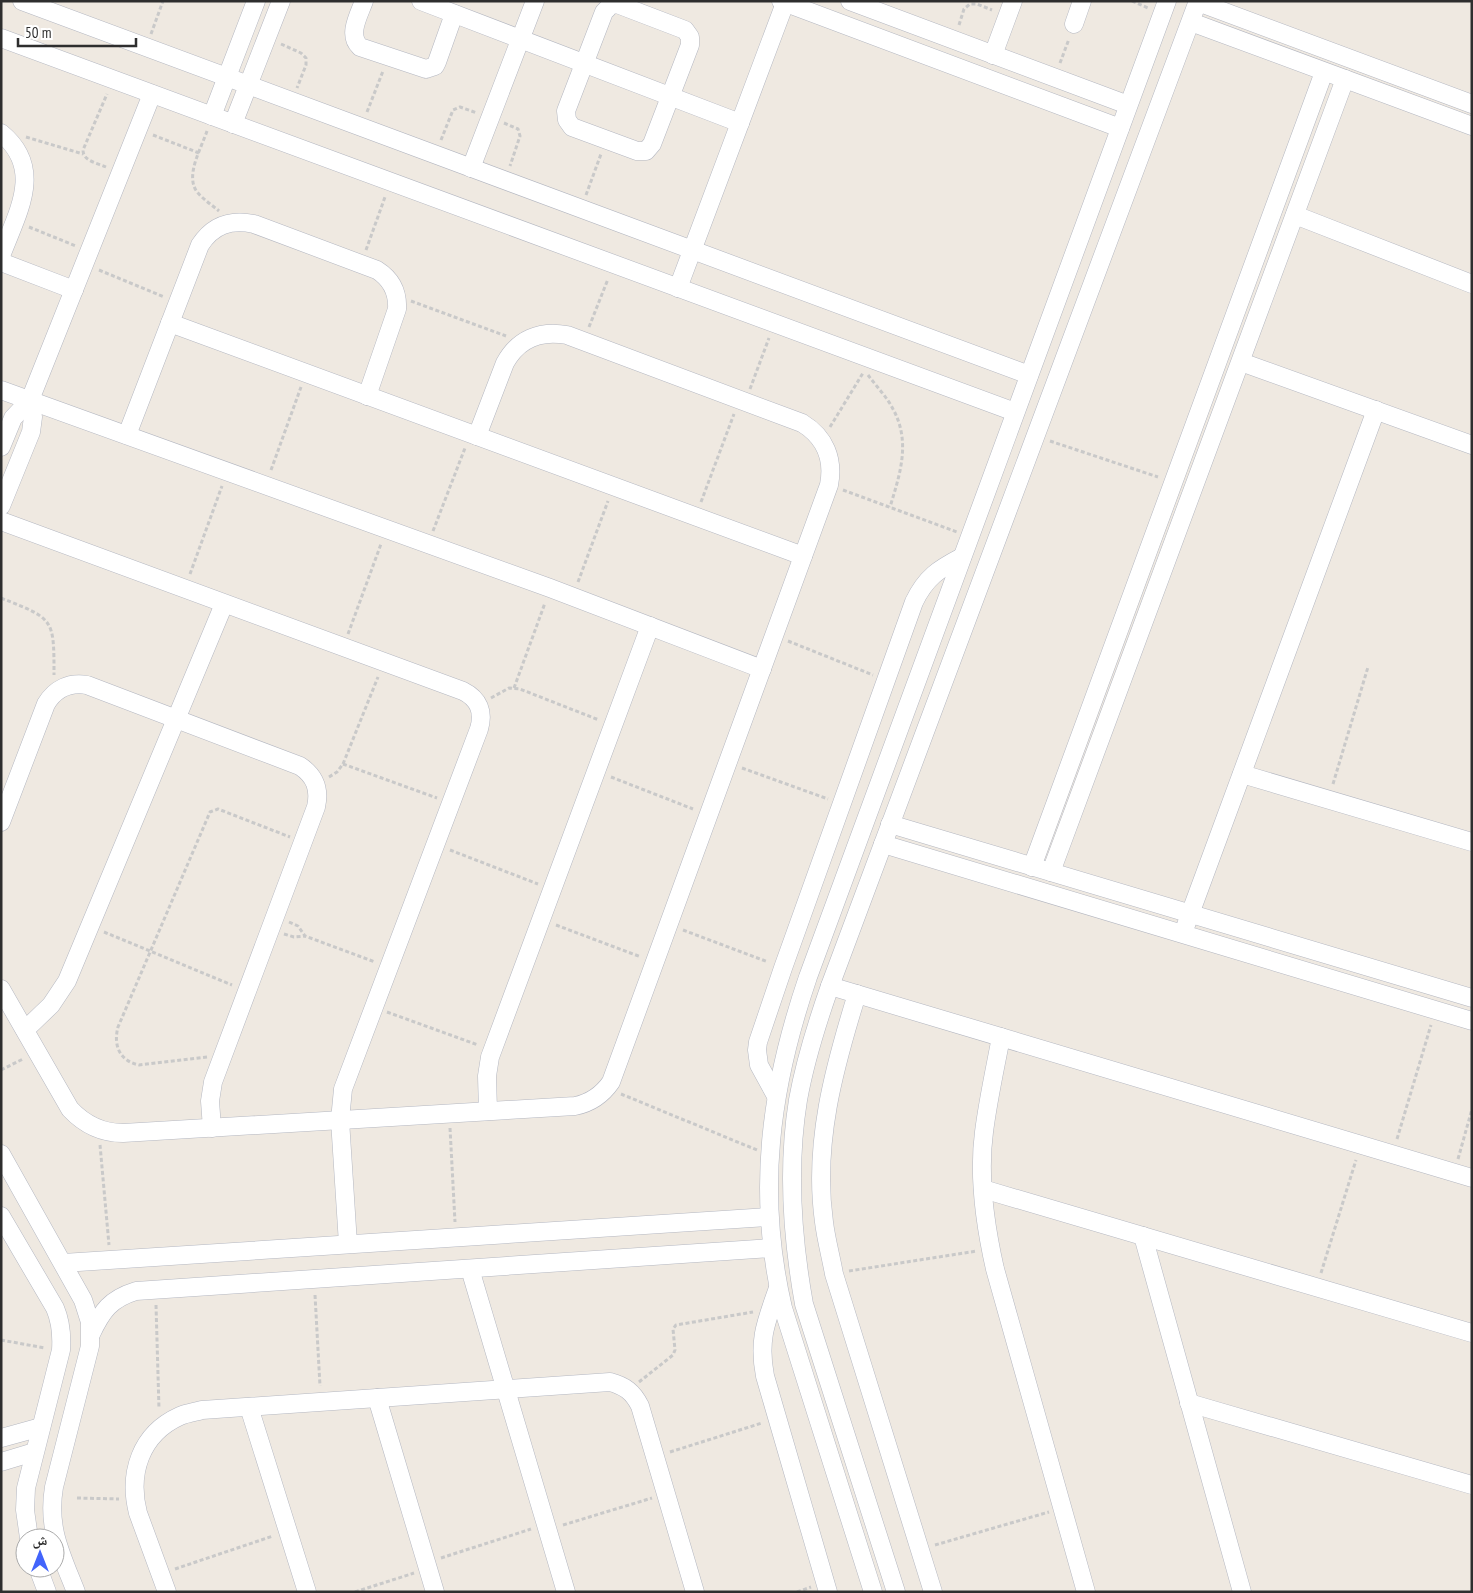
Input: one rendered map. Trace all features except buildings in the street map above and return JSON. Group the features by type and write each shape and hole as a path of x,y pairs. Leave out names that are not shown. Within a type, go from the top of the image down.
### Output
{"street":[{"path":"22,1 1029,375"},
{"path":"212,116 256,1"},
{"path":"233,124 281,1"},
{"path":"364,1 354,31 354,40 360,47 422,68 431,69 437,62 454,14"},
{"path":"421,1 740,123"},
{"path":"471,168 535,1"},
{"path":"850,1 1128,105"},
{"path":"1074,24 1082,1"},
{"path":"873,1592 778,1288 769,1217 770,1155 776,1096 796,1010 1167,1"},
{"path":"678,288 783,2 1120,128"},
{"path":"896,1592 804,1304 796,1259 792,1167 798,1099 810,1046 854,920 1198,2 1472,104"},
{"path":"611,5 622,6 685,30 690,37 691,41 670,96 652,144 646,151 637,151 572,127 566,120 566,111 604,12 611,5"},
{"path":"993,55 1010,9"},
{"path":"1191,22 1472,126"},
{"path":"1,38 1015,412"},
{"path":"1032,866 1324,72"},
{"path":"1051,872 1345,79"},
{"path":"1,448 14,418 30,400 152,94"},
{"path":"1,132 17,149 25,170 24,192 1,256"},
{"path":"1099,184 1126,194"},
{"path":"1295,215 1472,284"},
{"path":"127,435 200,245 214,229 223,224 233,222 254,224 360,264 384,275 390,280 398,302 396,315 367,396"},
{"path":"1,262 74,290"},
{"path":"170,323 803,556"},
{"path":"1,989 70,1109 83,1121 99,1129 123,1133 449,1114 582,1104 595,1098 607,1088 611,1082 829,485 829,458 822,441 810,428 802,423 584,341 555,333 544,334 523,342 509,355 474,435"},
{"path":"1241,362 1472,445"},
{"path":"1,390 550,588 762,669"},
{"path":"1,506 31,432 33,417 30,400"},
{"path":"1183,934 1376,410"},
{"path":"1,521 463,691 470,695 479,707 481,714 479,729 344,1089 340,1120 348,1244"},
{"path":"776,1096 759,1065 757,1050 783,968 918,593 937,570 962,557"},
{"path":"25,1030 51,1005 62,989 224,604"},
{"path":"488,1111 487,1076 492,1051 650,626"},
{"path":"1,822 46,704 55,693 73,684 87,686 300,766 316,783 318,799 212,1082 212,1128"},
{"path":"1242,774 1472,842"},
{"path":"890,824 1472,998"},
{"path":"883,844 1472,1021"},
{"path":"832,912 854,920"},
{"path":"830,986 1472,1178"},
{"path":"857,994 840,1047 825,1113 821,1167 824,1221 834,1274 933,1592"},
{"path":"1001,1037 984,1132 983,1189 990,1249 1086,1592"},
{"path":"1,1154 84,1300 88,1311 91,1334"},
{"path":"983,1189 1472,1333"},
{"path":"1,1216 55,1308 60,1321 62,1336 61,1350 26,1488 25,1510 28,1528"},
{"path":"63,1264 769,1217"},
{"path":"1143,1236 1242,1592"},
{"path":"76,1592 53,1528 52,1500 91,1334 100,1316 115,1300 136,1291 772,1248"},
{"path":"470,1269 566,1592"},
{"path":"778,1288 762,1342 762,1359 828,1592"},
{"path":"167,1592 134,1500 133,1480 138,1461 147,1444 160,1429 180,1416 202,1410 610,1382 629,1390 636,1397 640,1406 695,1592"},
{"path":"377,1398 436,1592"},
{"path":"1188,1403 1472,1484"},
{"path":"249,1407 308,1592"},
{"path":"1,1438 41,1426"},
{"path":"1,1462 34,1452"},
{"path":"42,1578 47,1592"}],"path":[{"path":"146,47 163,1"},
{"path":"954,40 964,9 970,4 1010,9"},
{"path":"1055,78 1074,24"},
{"path":"267,38 301,52 306,58 306,65 292,101"},
{"path":"361,127 388,57"},
{"path":"83,154 83,150 114,80"},
{"path":"212,116 192,173 192,181 199,195 233,222"},
{"path":"138,130 199,153"},
{"path":"20,135 83,154 86,158 121,173"},
{"path":"582,209 606,139"},
{"path":"360,264 391,182"},
{"path":"14,222 178,303"},
{"path":"584,341 614,264"},
{"path":"396,295 523,342"},
{"path":"696,516 774,324"},
{"path":"822,441 864,370 893,408 902,430 904,455 890,507"},
{"path":"266,485 306,373"},
{"path":"428,544 474,435"},
{"path":"1035,436 1173,482"},
{"path":"185,589 228,471"},
{"path":"829,485 970,536"},
{"path":"572,597 613,486"},
{"path":"343,647 387,529"},
{"path":"514,688 550,588"},
{"path":"1,598 34,611 48,623 52,630 55,693"},
{"path":"774,635 886,680"},
{"path":"316,783 337,772 343,764 384,662"},
{"path":"1328,799 1368,667"},
{"path":"479,707 503,690 514,688 613,726"},
{"path":"727,762 842,805"},
{"path":"343,764 452,803"},
{"path":"596,772 708,815"},
{"path":"222,1055 139,1065 130,1063 119,1052 116,1044 118,1027 210,812 218,810 302,842"},
{"path":"436,844 552,890"},
{"path":"275,916 298,926 305,936 389,968"},
{"path":"541,919 655,962"},
{"path":"668,925 783,968"},
{"path":"90,926 246,990"},
{"path":"374,1007 492,1051"},
{"path":"1392,1155 1435,1010"},
{"path":"1,1070 37,1051"},
{"path":"607,1088 770,1155"},
{"path":"1454,1173 1472,1109"},
{"path":"449,1114 456,1237"},
{"path":"99,1129 110,1260"},
{"path":"1317,1288 1360,1145"},
{"path":"834,1274 990,1249"},
{"path":"314,1279 322,1402"},
{"path":"155,1290 160,1429"},
{"path":"629,1390 673,1355 675,1350 673,1329 676,1325 771,1309"},
{"path":"1,1340 61,1350"},
{"path":"655,1457 778,1418"},
{"path":"355,1592 427,1565 547,1527 666,1494"},
{"path":"77,1498 134,1500"},
{"path":"920,1549 1062,1508"},
{"path":"160,1574 288,1531"}]}
